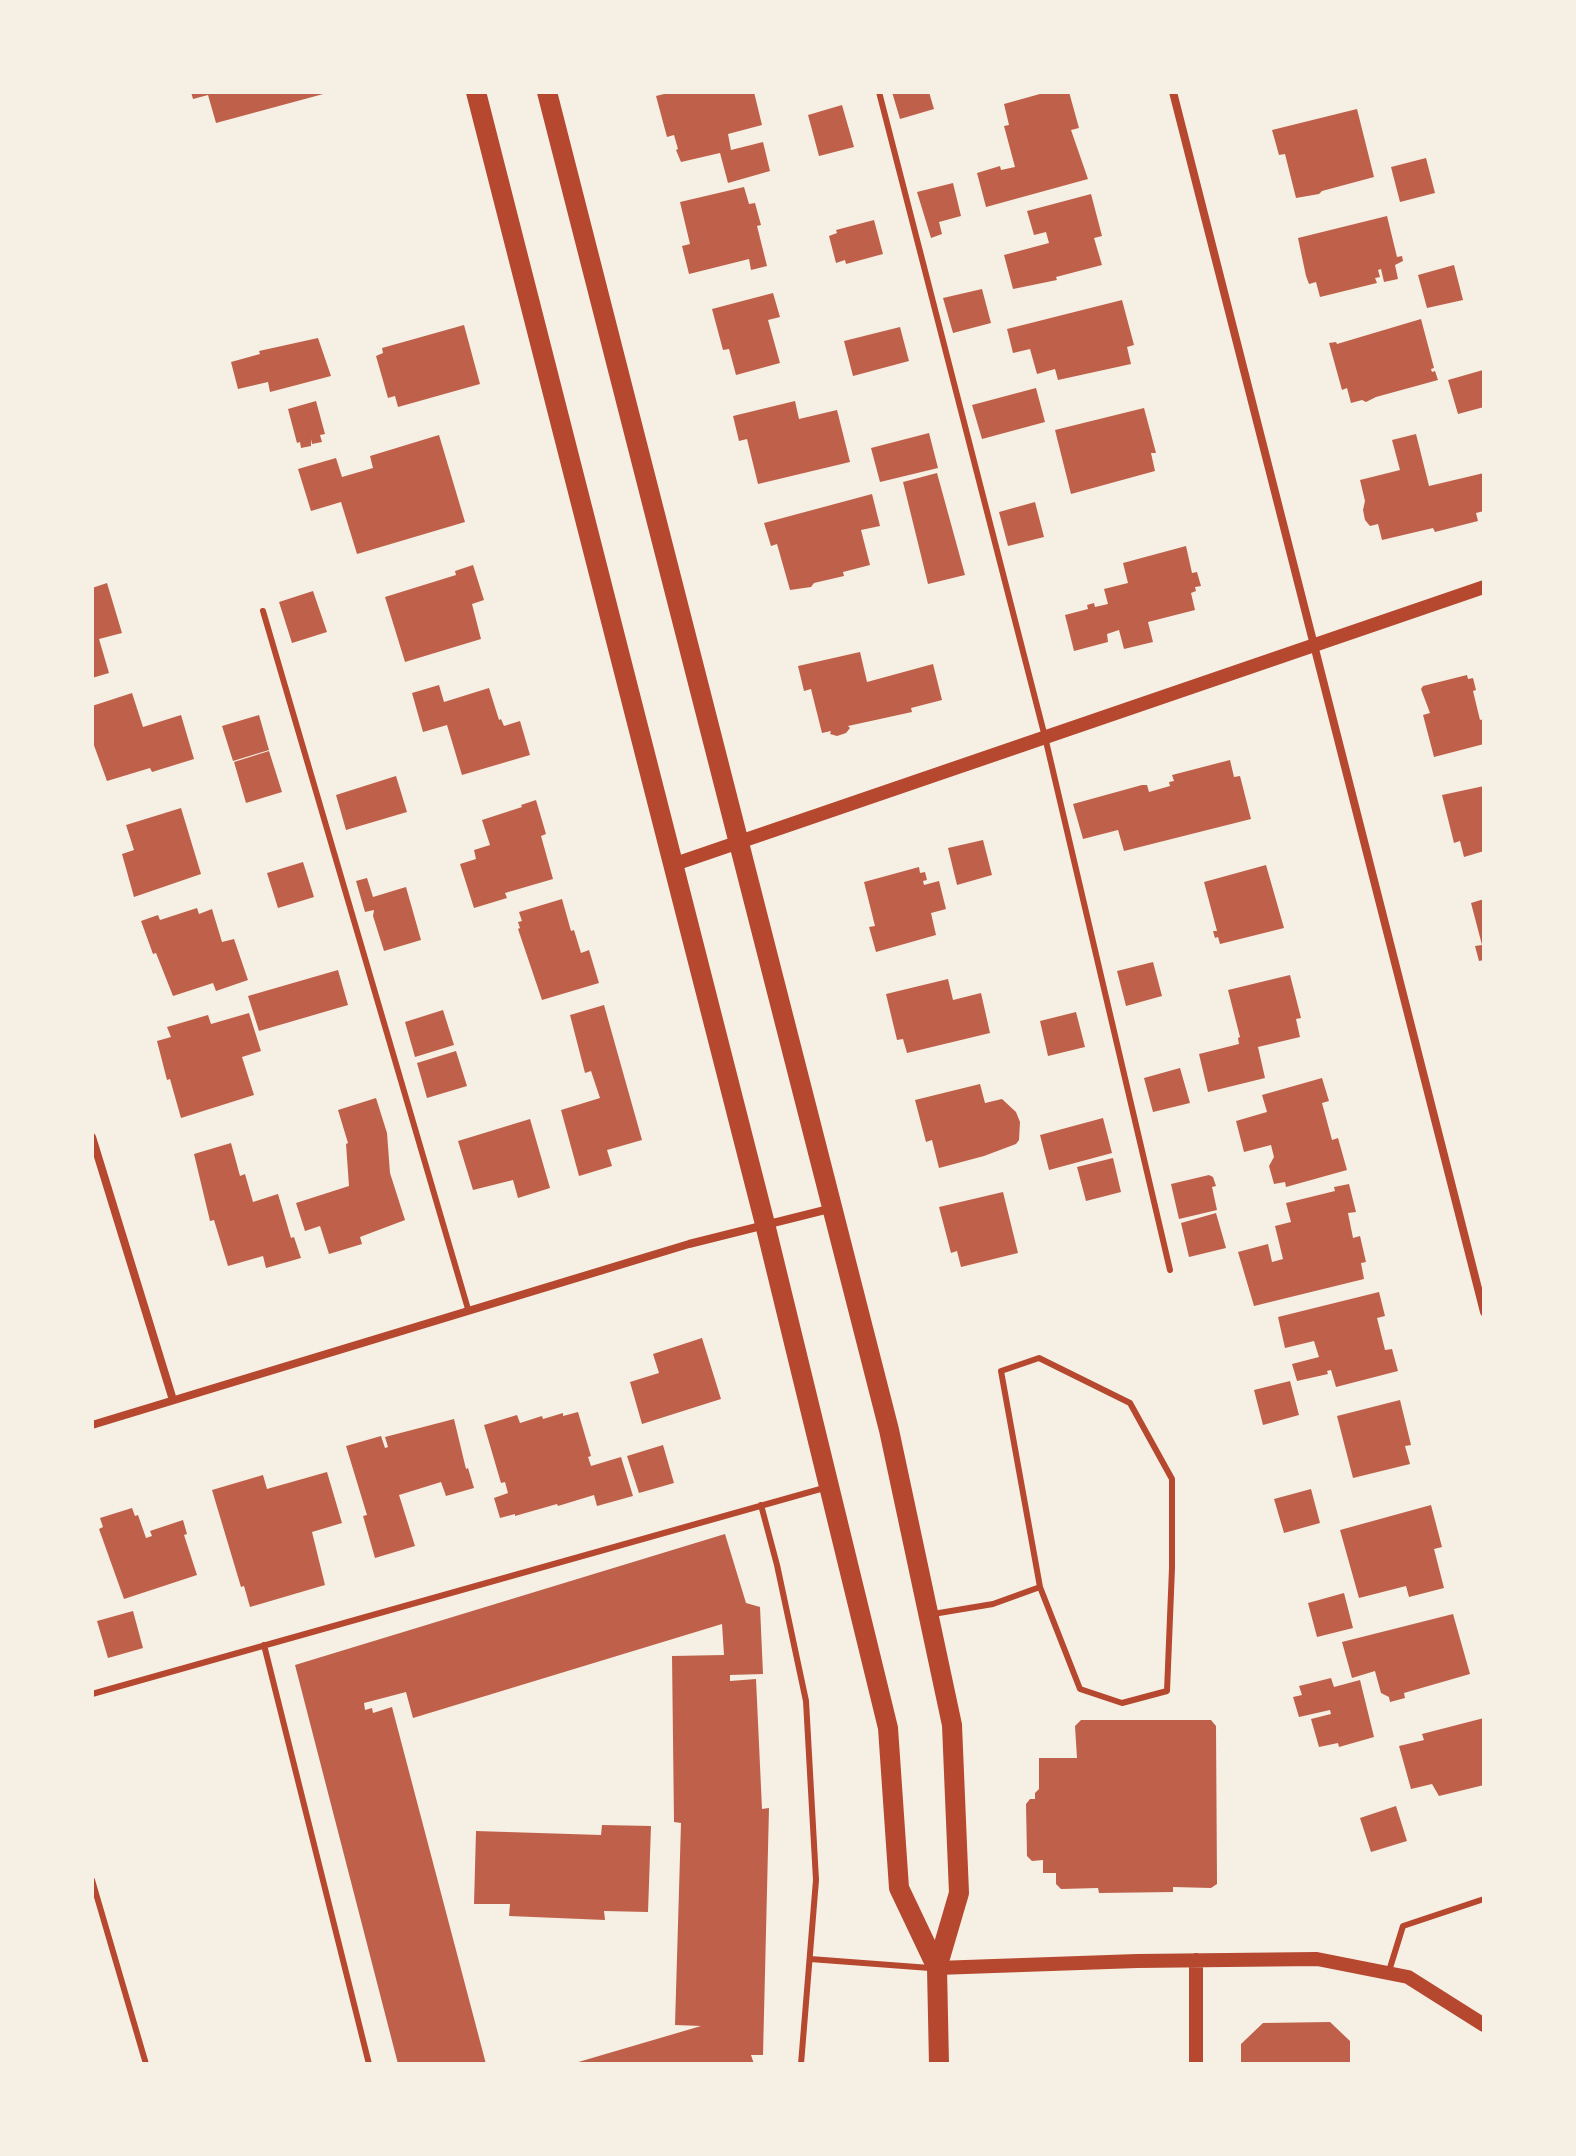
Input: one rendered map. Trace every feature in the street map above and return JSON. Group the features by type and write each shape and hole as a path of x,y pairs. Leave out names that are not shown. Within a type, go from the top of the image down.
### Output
{"main road":[{"path":"476,92 765,1224 888,1728 899,1888 937,1968"},
{"path":"547,92 834,1208 889,1430 952,1725 959,1893 937,1968 939,2064"}],"street":[{"path":"1173,92 1484,1312"},
{"path":"672,865 1484,587"},
{"path":"92,1137 173,1400"},
{"path":"92,1425 468,1309 765,1224 834,1208"},
{"path":"937,1968 1317,1959 1408,1977 1484,2025"},
{"path":"1196,1960 1196,2064"}],"lane":[{"path":"879,92 1045,737 1170,1270"},
{"path":"263,611 468,1309"},
{"path":"1039,1358 1130,1403 1172,1479 1167,1691 1122,1703 1080,1689 1040,1587 1001,1371 1039,1358"},
{"path":"92,1694 828,1487"},
{"path":"761,1505 806,1701 816,1880 801,2064"},
{"path":"929,1615 993,1604 1040,1587"},
{"path":"264,1645 369,2064"},
{"path":"92,1880 146,2064"},
{"path":"1389,1973 1403,1926 1484,1899"},
{"path":"810,1959 937,1968"}],"building":[{"path":"191,92 327,93 216,123 208,95 193,99"},
{"path":"672,92 754,92 762,125 728,134 731,150 763,142 770,171 728,183 720,153 681,162 674,135 667,137 656,96"},
{"path":"892,92 929,92 934,109 900,119"},
{"path":"1047,92 1069,92 1079,128 1071,130 1088,179 986,207 977,173 1000,166 1001,170 1015,167 1004,126 1009,125 1004,104"},
{"path":"842,105 854,147 819,156 808,115"},
{"path":"1357,109 1374,177 1296,198 1285,154 1279,155 1272,130"},
{"path":"1426,158 1435,193 1400,202 1391,167"},
{"path":"953,183 961,216 939,222 942,234 931,238 917,192"},
{"path":"744,187 749,204 755,203 767,266 751,270 749,259 689,274 682,246 690,244 680,202"},
{"path":"1091,194 1102,236 1094,238 1102,265 1056,277 1057,280 1013,289 1004,255 1049,243 1046,232 1034,235 1027,211"},
{"path":"1387,216 1397,257 1402,256 1403,261 1395,265 1398,279 1384,282 1381,269 1378,270 1380,277 1375,278 1377,283 1320,297 1316,282 1309,284 1306,276 1298,238"},
{"path":"874,220 883,254 846,264 845,260 836,263 829,236 837,233 836,230"},
{"path":"1454,265 1463,300 1427,308 1418,275"},
{"path":"982,289 991,323 953,333 943,298"},
{"path":"773,293 780,317 768,320 780,363 736,375 729,349 723,350 712,309"},
{"path":"1122,300 1134,345 1127,347 1131,364 1058,380 1055,369 1037,374 1030,349 1013,353 1007,329"},
{"path":"1421,319 1434,368 1431,369 1438,380 1366,402 1351,403 1347,388 1342,390 1329,343 1337,344"},
{"path":"464,325 480,384 398,407 395,396 388,398 376,356 383,353 382,348"},
{"path":"900,327 909,361 853,376 844,341"},
{"path":"318,338 331,376 270,392 268,382 238,389 231,362 260,354 259,351"},
{"path":"1483,370 1484,407 1458,414 1448,380"},
{"path":"1036,388 1045,422 982,439 972,405"},
{"path":"316,401 325,434 320,435 322,442 312,444 311,439 311,446 301,448 288,409"},
{"path":"795,401 799,419 837,410 850,462 758,484 747,439 739,441 733,416"},
{"path":"1144,408 1156,453 1151,453 1155,471 1071,494 1055,430"},
{"path":"929,433 938,468 880,482 871,448"},
{"path":"1416,434 1429,486 1484,473 1484,511 1476,513 1478,521 1435,532 1433,528 1382,540 1378,524 1370,526 1365,520 1360,480 1400,470 1392,440"},
{"path":"439,435 465,522 357,554 341,502 311,511 298,469 336,458 342,477 373,468 370,456"},
{"path":"937,473 965,575 928,584 903,482"},
{"path":"872,494 880,526 861,530 870,565 843,572 844,576 814,583 811,587 790,590 777,544 771,546 764,523"},
{"path":"1035,502 1044,537 1008,546 999,512"},
{"path":"1186,546 1192,573 1197,572 1201,586 1195,587 1196,591 1191,593 1195,610 1148,622 1153,642 1124,649 1119,630 1107,634 1108,642 1074,651 1065,615 1088,609 1087,605 1094,603 1095,607 1108,604 1104,589 1128,583 1123,563"},
{"path":"473,565 484,600 472,604 481,639 405,662 385,597 456,575 455,571"},
{"path":"107,583 122,633 99,639 109,673 92,678 92,588"},
{"path":"313,591 327,632 292,643 279,602"},
{"path":"860,652 867,682 933,664 942,700 911,708 912,712 848,726 850,728 846,733 837,736 830,734 831,731 822,733 811,689 804,691 798,666"},
{"path":"1467,675 1468,679 1473,678 1480,720 1484,719 1484,744 1434,757 1423,715 1430,713 1421,689"},
{"path":"439,685 444,702 489,688 499,720 504,726 520,721 530,755 462,775 447,725 423,732 412,693"},
{"path":"132,693 143,727 181,715 194,759 107,781 92,740 92,706"},
{"path":"259,715 269,750 233,761 222,726"},
{"path":"269,751 282,792 246,803 234,762"},
{"path":"1230,760 1234,777 1240,776 1251,819 1124,851 1118,830 1083,839 1073,804 1142,785 1147,785 1149,792 1170,786 1169,782 1174,781 1172,775"},
{"path":"396,776 407,812 346,830 336,795"},
{"path":"1484,786 1484,851 1464,857 1460,841 1454,843 1442,795"},
{"path":"536,800 546,834 541,836 553,879 505,893 507,898 474,908 460,864 476,859 474,850 490,845 482,820"},
{"path":"181,808 201,874 134,897 122,854 134,850 126,825"},
{"path":"983,840 992,875 957,885 948,848"},
{"path":"303,862 314,897 278,908 267,873"},
{"path":"1266,865 1284,928 1220,944 1213,931 1217,931 1204,882"},
{"path":"919,867 920,873 925,872 927,880 923,881 924,885 939,881 946,909 931,913 936,935 876,952 869,927 875,926 864,882"},
{"path":"367,878 373,897 406,887 421,940 384,951 374,910 365,912 356,881"},
{"path":"562,899 571,931 574,930 581,953 589,950 599,983 542,1000 518,929 518,922 522,921 519,912"},
{"path":"1484,899 1484,960 1479,961 1475,946 1482,945 1471,903"},
{"path":"197,908 199,914 212,909 222,942 234,939 248,980 216,991 213,983 173,996 141,921 158,915 160,920"},
{"path":"1153,962 1162,996 1126,1006 1117,971"},
{"path":"338,970 348,1005 259,1031 248,996"},
{"path":"1290,975 1301,1018 1296,1019 1300,1037 1258,1047 1265,1078 1208,1092 1199,1054 1239,1044 1228,990"},
{"path":"948,979 953,1000 981,993 990,1033 907,1053 903,1039 897,1040 886,994"},
{"path":"604,1005 642,1140 607,1150 612,1166 579,1176 561,1110 600,1098 591,1071 585,1073 570,1015"},
{"path":"443,1010 454,1045 415,1057 405,1022"},
{"path":"1076,1012 1085,1047 1048,1056 1040,1021"},
{"path":"249,1013 261,1051 242,1057 254,1095 181,1118 157,1041 171,1037 167,1027 208,1015 211,1024"},
{"path":"456,1051 467,1086 427,1098 417,1063"},
{"path":"1180,1068 1190,1103 1153,1112 1144,1078"},
{"path":"1322,1078 1329,1101 1322,1103 1332,1140 1338,1138 1347,1170 1286,1187 1285,1182 1274,1184 1269,1166 1274,1157 1271,1145 1244,1152 1236,1121 1267,1112 1262,1095"},
{"path":"980,1084 985,1103 1002,1099 1016,1112 1020,1122 1019,1140 984,1156 939,1168 932,1140 926,1142 915,1100"},
{"path":"376,1098 387,1133 390,1173 405,1220 360,1237 362,1244 329,1254 320,1226 305,1231 296,1203 349,1186 348,1143 338,1110"},
{"path":"1103,1118 1112,1153 1049,1170 1040,1135"},
{"path":"530,1119 550,1188 518,1198 513,1180 473,1190 458,1141"},
{"path":"231,1143 240,1176 245,1174 253,1202 278,1194 291,1238 294,1237 301,1258 266,1268 263,1256 228,1266 214,1220 210,1221 194,1154"},
{"path":"1113,1158 1121,1192 1086,1201 1077,1167"},
{"path":"1209,1175 1216,1186 1212,1187 1217,1210 1179,1219 1171,1184"},
{"path":"1349,1184 1356,1212 1348,1213 1353,1238 1360,1236 1366,1262 1361,1263 1364,1279 1254,1306 1238,1252 1268,1244 1272,1262 1283,1259 1275,1226 1291,1222 1286,1203 1335,1191 1334,1187"},
{"path":"1003,1192 1018,1253 961,1267 957,1251 951,1253 939,1207"},
{"path":"1216,1213 1226,1248 1189,1257 1181,1223"},
{"path":"1379,1292 1385,1316 1377,1318 1385,1350 1392,1349 1398,1371 1336,1387 1331,1370 1327,1371 1328,1374 1297,1381 1292,1364 1319,1357 1314,1341 1285,1348 1278,1317"},
{"path":"702,1338 721,1399 642,1424 630,1382 659,1373 653,1354"},
{"path":"1290,1381 1299,1415 1263,1425 1254,1390"},
{"path":"1400,1400 1411,1445 1405,1446 1410,1464 1353,1478 1337,1416"},
{"path":"578,1412 591,1466 621,1457 633,1496 597,1506 594,1495 500,1518 494,1498 508,1493 505,1482 501,1483 484,1425 517,1415 520,1423 542,1416 543,1419"},
{"path":"454,1419 474,1488 446,1496 441,1482 399,1495 415,1546 375,1558 363,1516 367,1515 346,1446 381,1436 385,1448 388,1447 385,1437"},
{"path":"663,1445 674,1483 639,1493 627,1456"},
{"path":"327,1472 342,1523 312,1532 325,1585 250,1607 212,1490 263,1475 267,1489"},
{"path":"1311,1489 1320,1523 1284,1533 1274,1499"},
{"path":"1431,1505 1442,1547 1434,1549 1444,1588 1409,1597 1406,1586 1359,1598 1340,1530"},
{"path":"132,1508 135,1516 138,1515 146,1538 152,1536 150,1531 183,1520 187,1534 184,1535 197,1575 124,1599 99,1529 103,1527 100,1518"},
{"path":"725,1534 746,1603 760,1607 763,1674 730,1675 730,1681 756,1679 762,1809 769,1808 763,2055 751,2055 754,2064 575,2063 701,2026 675,2025 681,1823 674,1822 672,1656 724,1655 722,1624 413,1718 406,1692 364,1703 365,1710 372,1708 373,1713 392,1707 486,2064 398,2064 295,1665"},
{"path":"1344,1593 1353,1628 1317,1637 1308,1603"},
{"path":"133,1611 143,1648 108,1658 97,1621"},
{"path":"1453,1614 1470,1674 1404,1693 1405,1698 1390,1702 1389,1697 1381,1693 1375,1671 1352,1678 1342,1642"},
{"path":"1331,1678 1334,1687 1360,1680 1374,1737 1339,1747 1338,1743 1319,1747 1311,1719 1331,1714 1330,1710 1299,1717 1293,1697 1302,1695 1299,1686"},
{"path":"1484,1718 1484,1785 1439,1796 1432,1784 1411,1789 1399,1746 1424,1740 1422,1734"},
{"path":"1081,1720 1211,1720 1216,1726 1217,1884 1211,1888 1173,1887 1173,1892 1099,1893 1098,1888 1061,1889 1056,1884 1056,1873 1043,1873 1043,1860 1032,1861 1027,1856 1026,1804 1030,1799 1035,1799 1039,1789 1039,1758 1077,1758 1075,1726"},
{"path":"1396,1806 1407,1841 1371,1852 1360,1818"},
{"path":"602,1825 651,1826 648,1912 604,1911 605,1920 509,1916 510,1904 474,1904 476,1831 601,1835"},
{"path":"1330,2022 1350,2041 1350,2064 1241,2064 1241,2044 1263,2023"}]}
